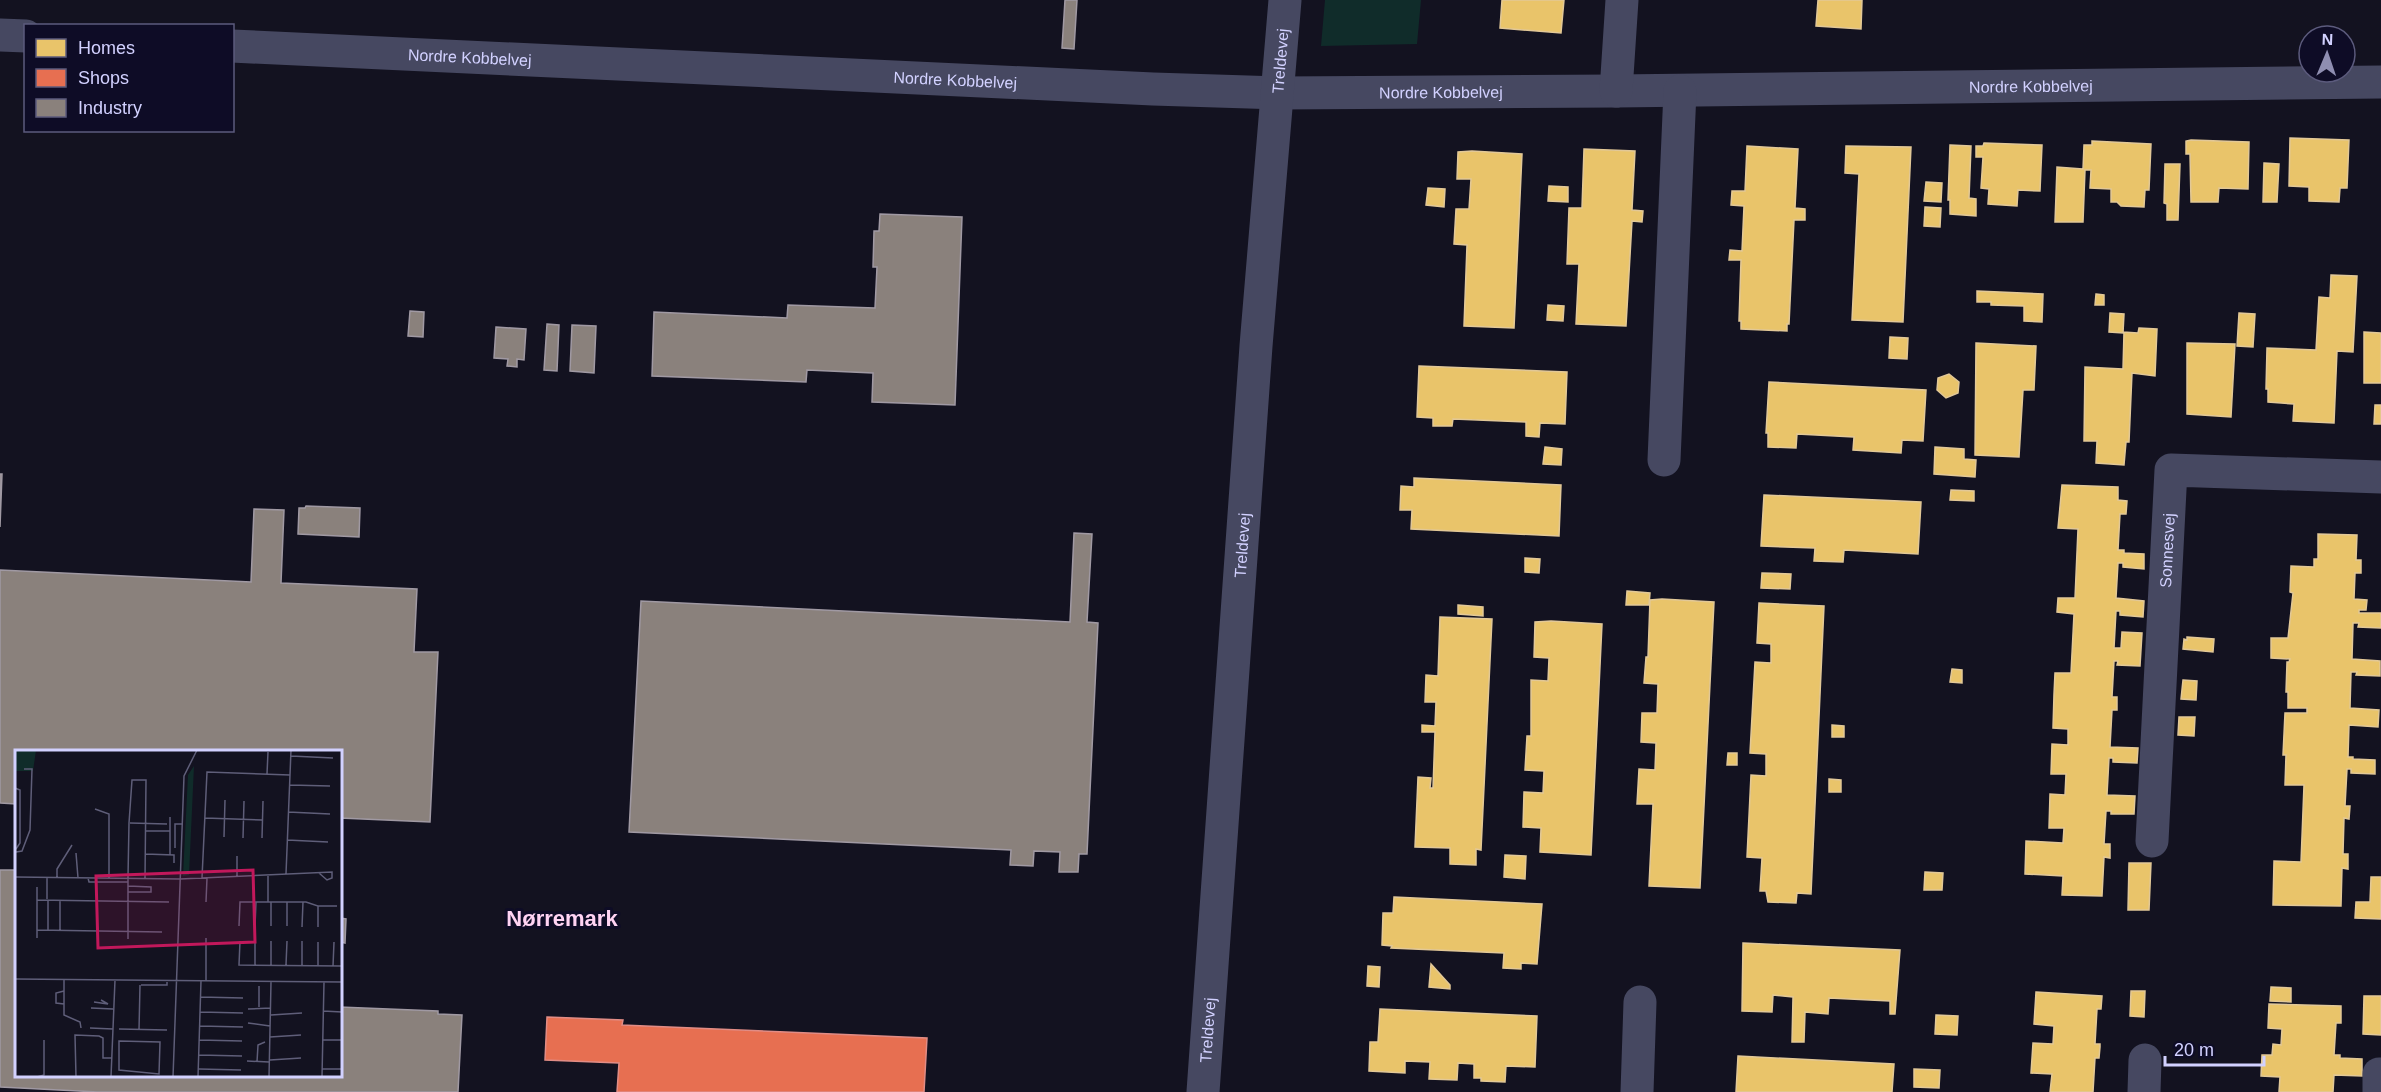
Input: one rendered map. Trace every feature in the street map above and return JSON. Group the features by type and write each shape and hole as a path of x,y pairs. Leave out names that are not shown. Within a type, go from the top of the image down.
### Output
{"street":[{"name":"Treldevej","path":"1203,1092 1256,346 1285,0"},
{"path":"1616,91 1622,0"},
{"path":"0,35 24,36"},
{"name":"Nordre Kobbelvej","path":"234,46 1278,93 1680,91 2381,82"},
{"path":"1664,460 1680,91"},
{"name":"Sonnesvej","path":"2152,841 2171,470 2381,477"},
{"path":"1637,1092 1641,1002"},
{"path":"2144,1092 2145,1060"}],"green space":[{"path":"1325,0 1421,0 1417,44 1321,46"}],"building: Homes":[{"path":"1502,0 1564,0 1561,33 1500,28"},
{"path":"1818,0 1862,0 1861,29 1816,26"},
{"path":"2290,138 2349,140 2347,188 2340,188 2339,202 2309,201 2309,187 2289,186"},
{"path":"2092,141 2151,144 2149,190 2145,190 2144,207 2121,206 2117,202 2111,202 2111,189 2090,188 2091,170 2085,170 2083,222 2055,222 2057,167 2083,169 2084,145 2092,145"},
{"path":"2186,141 2249,142 2248,189 2219,188 2218,202 2191,202 2190,154 2186,154"},
{"path":"1984,143 2042,145 2040,191 2018,190 2017,206 1988,204 1989,189 1981,188 1983,157 1976,157 1976,146 1983,146"},
{"path":"1950,145 1971,146 1969,198 1976,199 1976,216 1950,214 1950,200 1948,200"},
{"path":"1747,146 1798,149 1795,208 1805,209 1805,220 1794,220 1787,331 1741,329 1741,321 1739,321 1741,260 1729,260 1730,250 1742,251 1744,206 1731,205 1732,191 1745,191"},
{"path":"1846,146 1911,147 1903,322 1852,320 1859,174 1845,173"},
{"path":"1584,149 1635,151 1632,210 1643,211 1642,222 1632,221 1626,326 1576,324 1579,264 1567,264 1569,208 1582,208"},
{"path":"1458,152 1522,154 1514,328 1464,326 1467,245 1454,244 1456,209 1469,209 1471,179 1457,179"},
{"path":"2264,163 2279,164 2277,202 2263,202"},
{"path":"2165,164 2180,164 2178,220 2167,220 2167,204 2164,203"},
{"path":"1926,182 1942,183 1941,202 1924,201"},
{"path":"1549,186 1568,187 1568,202 1548,201"},
{"path":"1428,188 1445,189 1444,207 1426,205"},
{"path":"1925,207 1941,208 1940,227 1924,226"},
{"path":"2331,275 2357,276 2353,352 2337,351 2334,423 2293,421 2294,404 2268,402 2267,348 2316,350 2319,297 2330,298"},
{"path":"1977,291 2043,294 2042,322 2024,321 2024,306 1991,305 1991,302 1977,302"},
{"path":"2096,294 2104,295 2104,305 2095,305"},
{"path":"1548,305 1564,306 1563,321 1547,320"},
{"path":"2110,313 2124,314 2123,333 2109,332"},
{"path":"2239,313 2255,314 2253,347 2237,346"},
{"path":"2139,328 2157,329 2155,376 2132,373 2129,442 2126,442 2124,465 2096,463 2097,441 2084,441 2085,367 2123,369 2124,332 2138,333"},
{"path":"2364,332 2381,333 2381,383 2364,383"},
{"path":"1890,337 1908,338 1907,359 1889,358"},
{"path":"1976,343 2036,346 2034,390 2023,390 2019,457 1975,455"},
{"path":"2187,343 2235,344 2231,417 2187,414"},
{"path":"1419,366 1567,372 1565,424 1540,423 1539,437 1526,436 1526,422 1453,419 1452,426 1433,426 1433,418 1417,417"},
{"path":"1949,374 1959,382 1958,393 1946,398 1937,390 1938,378"},
{"path":"1769,382 1926,390 1923,441 1902,440 1901,453 1853,450 1854,437 1797,434 1796,448 1768,447 1768,433 1766,433"},
{"path":"2375,405 2381,405 2381,424 2374,424"},
{"path":"1545,447 1562,449 1561,465 1543,464"},
{"path":"1935,447 1964,449 1964,459 1976,460 1975,477 1934,474"},
{"path":"1414,478 1561,485 1559,536 1411,529 1412,510 1400,510 1401,486 1414,487"},
{"path":"2062,485 2118,487 2118,500 2127,501 2126,514 2120,514 2118,550 2124,550 2124,553 2144,554 2144,569 2123,567 2123,563 2118,563 2116,598 2144,601 2143,617 2120,615 2120,611 2116,611 2114,648 2121,648 2122,632 2142,633 2140,666 2117,665 2118,661 2114,661 2112,697 2117,697 2117,710 2112,710 2110,747 2138,748 2137,763 2113,762 2113,758 2109,758 2107,795 2135,796 2134,814 2111,814 2111,811 2106,811 2104,844 2110,844 2110,858 2104,857 2102,896 2062,895 2063,876 2025,874 2026,841 2063,843 2064,828 2049,828 2050,794 2065,795 2066,774 2051,774 2052,744 2068,745 2068,729 2053,728 2055,673 2071,673 2074,614 2057,612 2058,598 2075,598 2078,529 2058,528"},
{"path":"1951,490 1974,491 1974,501 1950,500"},
{"path":"1764,495 1921,502 1918,554 1844,550 1843,562 1814,561 1815,548 1761,546"},
{"path":"2318,534 2357,535 2356,560 2361,560 2361,573 2355,573 2354,599 2367,600 2366,610 2359,610 2359,613 2381,613 2381,628 2358,627 2359,623 2353,623 2352,659 2380,661 2380,676 2356,675 2357,672 2351,672 2350,708 2379,710 2378,727 2349,725 2348,757 2375,760 2375,774 2351,773 2351,769 2347,769 2345,806 2350,806 2349,819 2344,818 2343,854 2348,854 2348,869 2342,868 2341,906 2273,905 2274,861 2301,862 2304,785 2285,785 2286,755 2283,755 2285,713 2307,713 2307,708 2288,708 2287,662 2290,659 2271,658 2271,638 2288,638 2293,593 2290,592 2291,566 2314,567 2314,559 2318,559"},
{"path":"1525,558 1540,559 1539,573 1525,572"},
{"path":"1762,573 1791,574 1790,589 1761,588"},
{"path":"1627,591 1650,593 1649,605 1626,605"},
{"path":"1650,600 1714,602 1700,888 1649,886 1653,804 1637,804 1639,769 1655,770 1656,743 1641,742 1642,713 1657,713 1658,684 1644,683 1646,657 1648,657"},
{"path":"1759,603 1824,606 1811,894 1797,893 1796,903 1768,902 1766,891 1760,891 1762,858 1747,857 1751,775 1766,776 1766,754 1750,753 1755,662 1771,663 1771,644 1757,643"},
{"path":"1458,605 1483,607 1483,616 1458,614"},
{"path":"1440,617 1492,619 1481,850 1476,849 1476,865 1450,864 1450,848 1415,847 1418,777 1431,778 1430,788 1433,788 1435,732 1422,732 1422,725 1435,726 1436,702 1425,702 1426,675 1438,676"},
{"path":"1535,622 1602,624 1591,855 1540,852 1541,828 1523,827 1524,792 1543,793 1544,771 1525,770 1527,736 1531,736 1531,680 1548,681 1549,658 1534,657"},
{"path":"2187,637 2214,639 2213,652 2183,649 2184,639 2187,640"},
{"path":"1952,669 1962,670 1962,683 1950,682"},
{"path":"2183,680 2197,681 2196,700 2181,699"},
{"path":"2179,717 2195,717 2194,736 2178,735"},
{"path":"1832,725 1844,726 1844,737 1832,737"},
{"path":"1728,753 1737,753 1737,765 1727,765"},
{"path":"1829,779 1841,780 1841,792 1829,792"},
{"path":"1505,855 1526,856 1525,879 1504,877"},
{"path":"2129,863 2151,863 2149,910 2128,910"},
{"path":"1925,872 1943,873 1942,890 1924,890"},
{"path":"2371,877 2381,877 2381,919 2355,918 2356,902 2370,902"},
{"path":"1394,897 1542,904 1537,964 1521,963 1521,969 1503,968 1504,953 1391,948 1392,946 1382,945 1383,913 1393,913"},
{"path":"1743,943 1900,950 1895,1014 1890,1014 1890,1001 1829,998 1828,1014 1805,1012 1804,1042 1792,1042 1793,997 1773,995 1772,1012 1742,1011"},
{"path":"1431,964 1450,985 1450,989 1429,987"},
{"path":"1368,966 1380,967 1379,987 1367,986"},
{"path":"2271,987 2291,988 2291,1002 2270,1001"},
{"path":"2131,991 2145,991 2144,1017 2130,1016"},
{"path":"2036,992 2102,996 2101,1009 2097,1009 2095,1044 2100,1044 2100,1047 2099,1058 2095,1058 2093,1092 2050,1092 2052,1074 2031,1073 2033,1043 2053,1044 2054,1026 2034,1024"},
{"path":"2364,996 2381,996 2381,1035 2363,1034"},
{"path":"2269,1004 2341,1006 2341,1023 2336,1023 2334,1055 2340,1055 2340,1058 2362,1059 2362,1076 2334,1075 2333,1092 2279,1092 2280,1077 2261,1076 2262,1055 2272,1055 2273,1044 2281,1045 2282,1029 2268,1028"},
{"path":"1380,1009 1537,1016 1535,1067 1506,1066 1505,1082 1481,1081 1481,1078 1474,1078 1474,1064 1458,1063 1457,1080 1429,1079 1430,1062 1405,1061 1405,1073 1369,1071 1370,1042 1378,1042"},
{"path":"1936,1015 1958,1016 1957,1035 1935,1034"},
{"path":"1738,1056 1894,1064 1892,1092 1736,1092"},
{"path":"1914,1069 1940,1070 1939,1088 1914,1087"}],"building: Shops":[{"path":"547,1017 623,1020 622,1025 927,1038 924,1092 617,1092 619,1063 545,1060"}],"building: Industry":[{"path":"1065,0 1077,0 1074,49 1062,48"},
{"path":"880,214 962,217 955,405 872,402 873,373 807,370 806,382 652,376 654,312 787,318 788,305 875,308 877,267 873,267 874,231 879,231"},
{"path":"410,311 424,312 423,337 408,336"},
{"path":"547,324 559,325 557,371 544,370"},
{"path":"572,325 596,326 594,373 570,371"},
{"path":"496,327 526,329 524,360 517,359 517,367 507,366 508,359 494,358"},
{"path":"0,474 2,474 0,527"},
{"path":"306,506 360,508 359,537 298,534 299,508"},
{"path":"254,509 284,510 281,583 417,589 414,652 438,652 430,822 342,818 342,750 15,750 15,804 0,803 0,570 251,582"},
{"path":"1074,533 1092,534 1087,622 1098,623 1087,854 1079,854 1078,872 1059,872 1060,852 1034,851 1033,866 1010,865 1011,850 629,832 641,601 1070,622"},
{"path":"0,870 15,870 15,1077 342,1077 342,1007 438,1011 438,1014 462,1015 458,1092 98,1092 0,1087"},
{"path":"342,918 346,919 345,943 342,942"}],"district":[{"name":"Nørremark","path":"562,918"}]}
